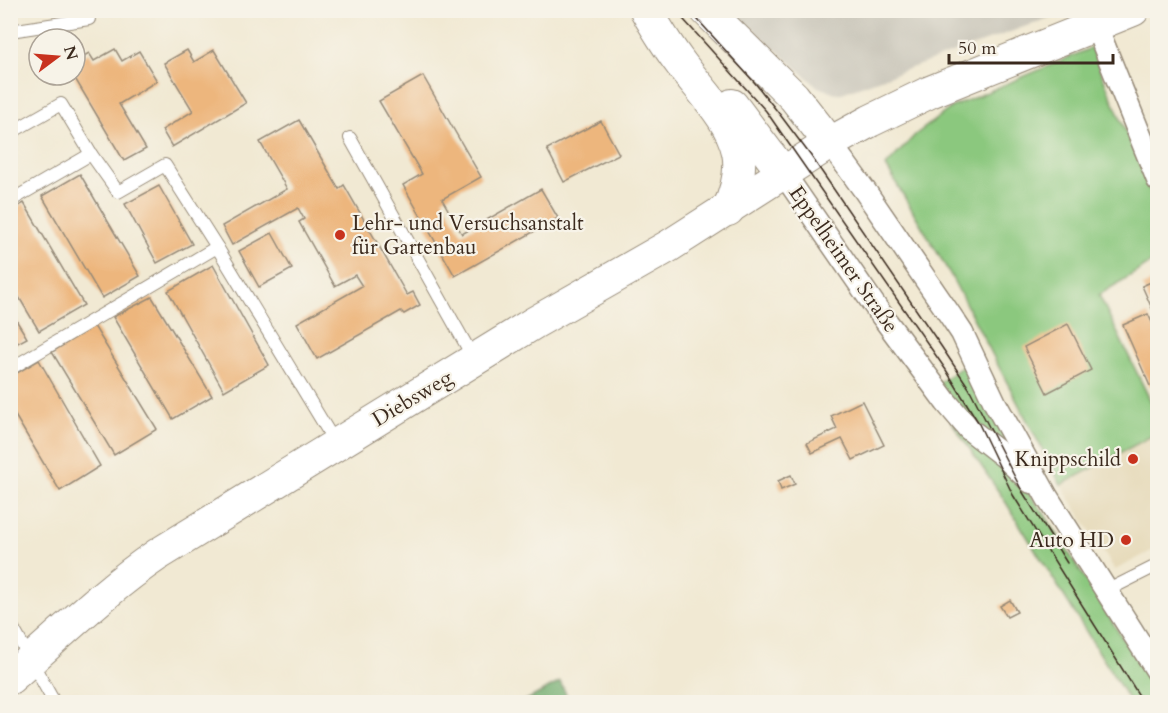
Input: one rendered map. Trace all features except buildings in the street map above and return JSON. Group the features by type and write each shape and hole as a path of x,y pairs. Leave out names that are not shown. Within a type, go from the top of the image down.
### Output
{"main road":[{"path":"646,10 679,62 723,119 735,142 739,157 738,181 728,210"},
{"name":"Eppelheimer Straße","path":"651,10 707,74 784,174"},
{"name":"Eppelheimer Straße","path":"706,10 794,97 830,143"},
{"name":"Diebsweg","path":"21,668 128,574 474,360 728,210 830,143 930,92 1133,10"}],"street":[{"path":"1096,26 1158,180"},
{"name":"Eppelheimer Straße","path":"830,143 951,315 995,403 1047,496 1158,672"},
{"name":"Eppelheimer Straße","path":"784,174 877,309 946,402 969,429 1005,457 1047,496"}],"lane":[{"path":"10,30 89,19 85,10"},
{"path":"10,132 61,104 91,154 118,192 165,165 336,444"},
{"path":"350,138 474,360"},
{"path":"10,201 91,154"},
{"path":"10,369 217,247"},
{"path":"1106,591 1158,565"},
{"path":"10,623 21,668 54,702"}],"shaded area":[{"path":"732,11 1068,11 839,94 818,87"},
{"name":"Knippschild","path":"1157,433 1157,548 1115,570 1061,485"}],"green space":[{"path":"1091,48 1157,207 1157,259 1099,295 1157,414 1157,433 1061,485 949,272 886,166 915,135 952,107"},
{"path":"966,364 1017,459 937,384"},
{"path":"951,421 1028,492 1043,512 1157,693 1157,702 1130,702 1005,501"},
{"path":"560,682 570,702 523,702"}],"tram line":[{"path":"675,10 766,111 946,370 978,422 1013,495 1143,702"},
{"path":"689,10 755,83 781,116 941,346 969,388 1022,491 1067,563"}],"place":[{"name":"Lehr- und Versuchsanstalt für Gartenbau","path":"340,235"},
{"name":"Knippschild","path":"1133,459"},
{"name":"Auto HD","path":"1126,540"}]}
